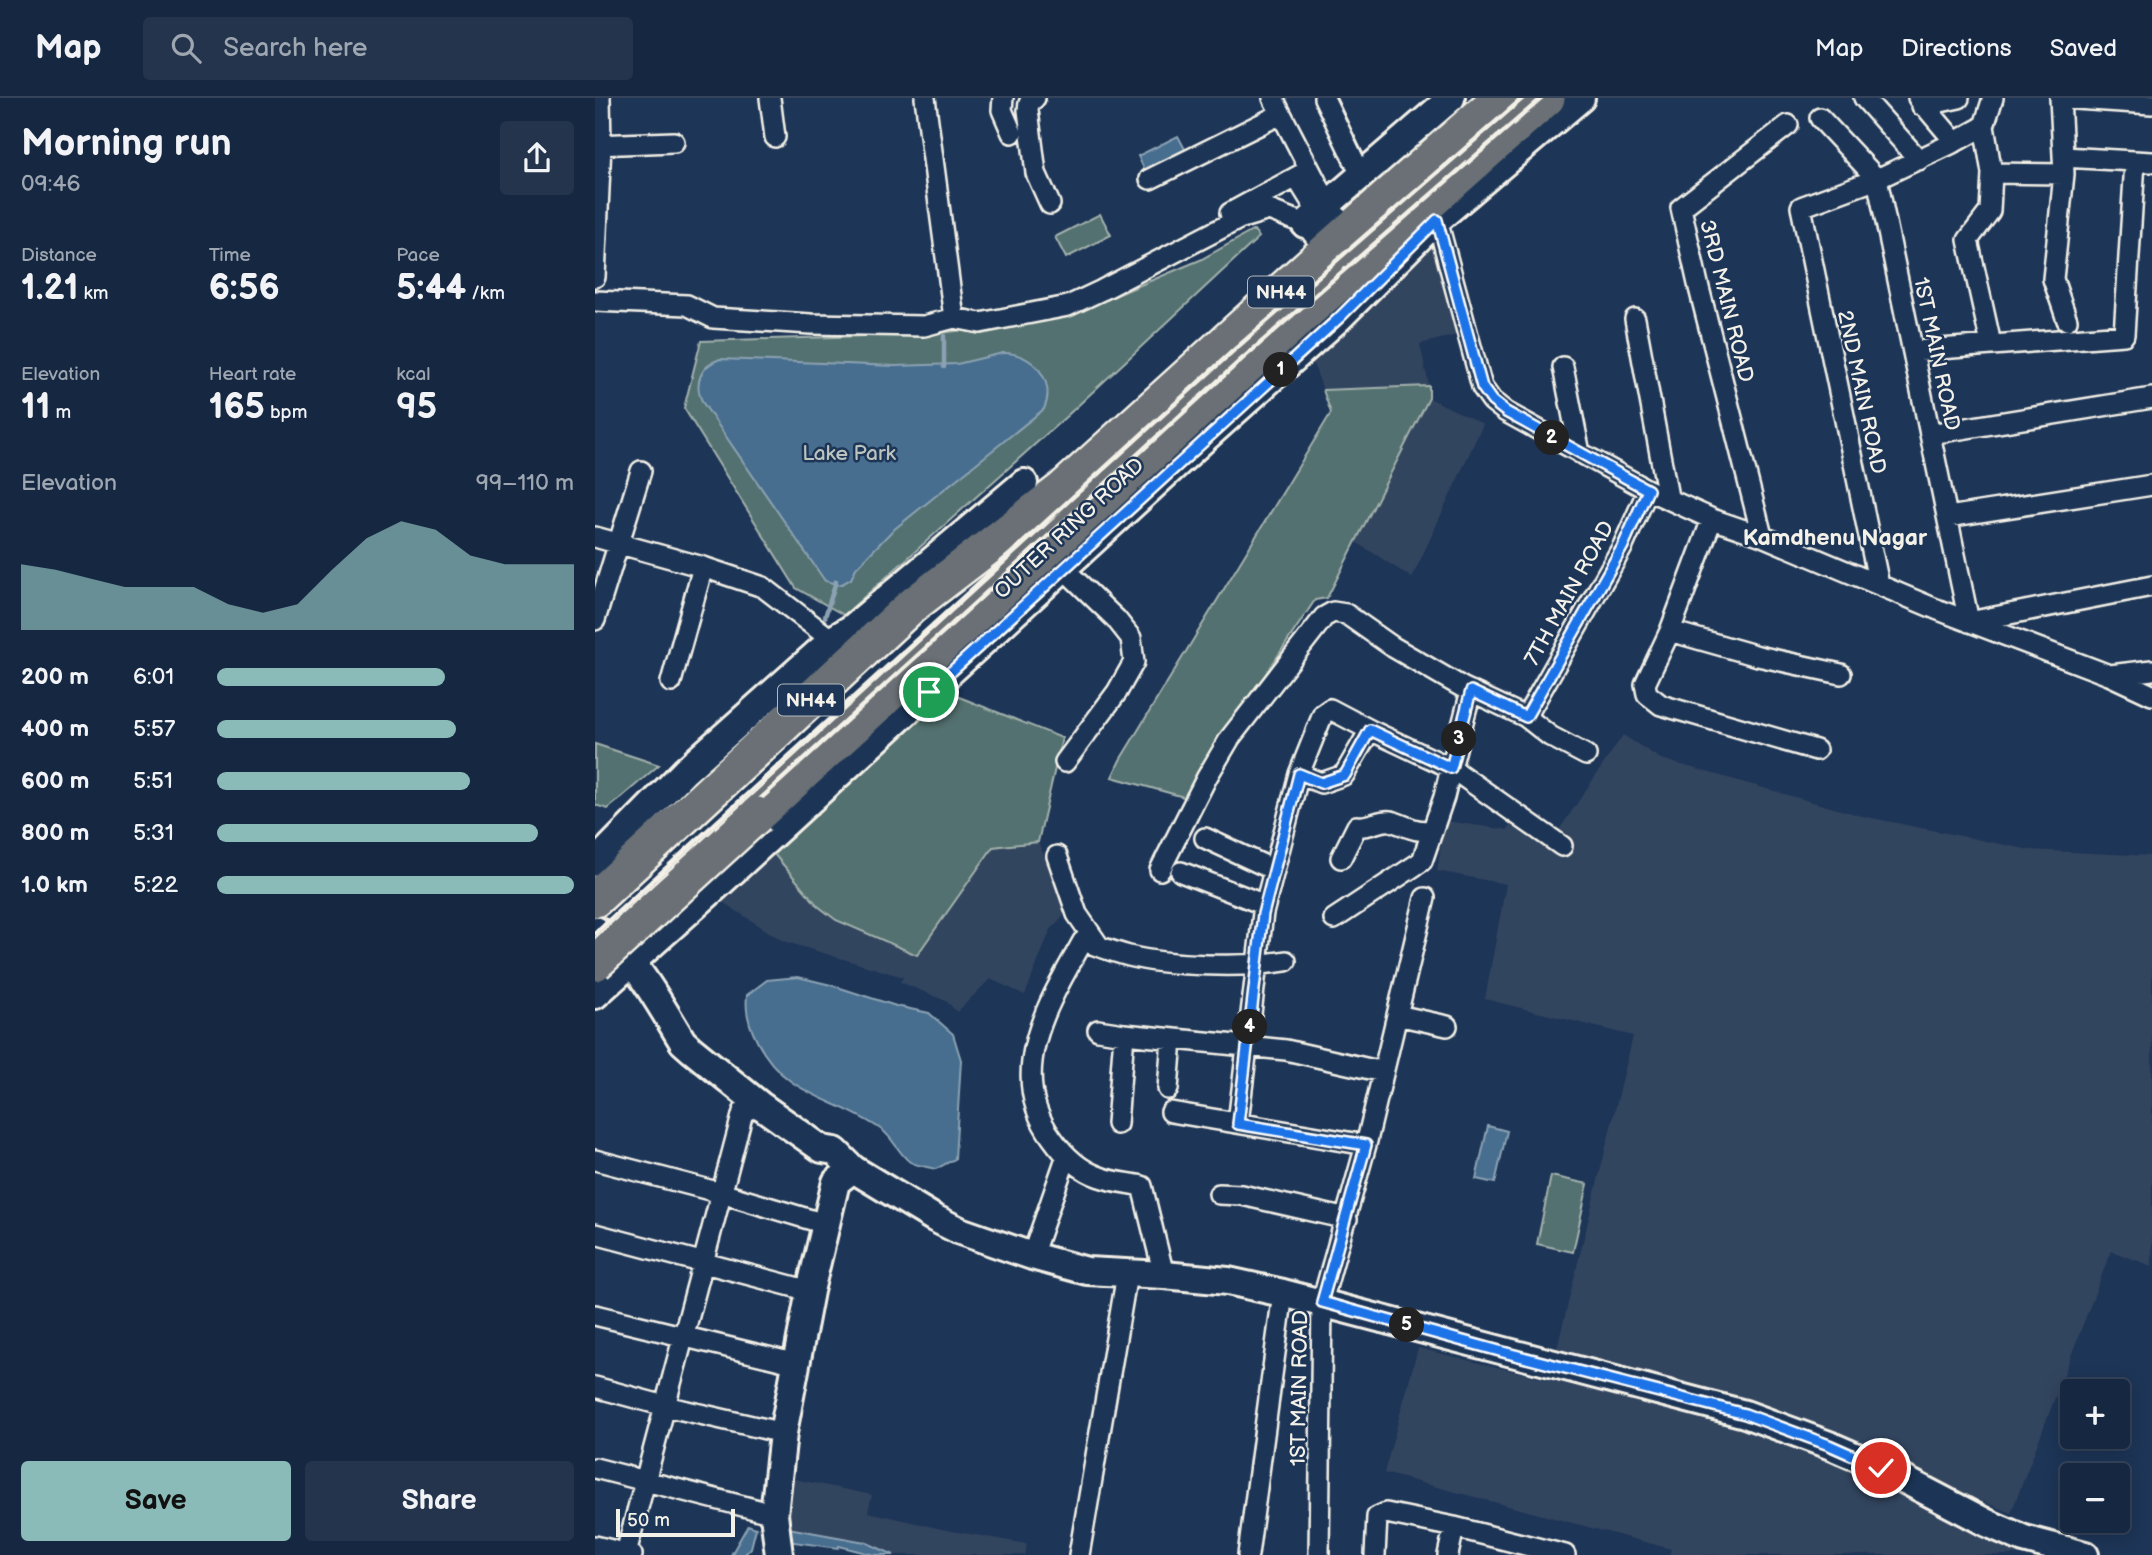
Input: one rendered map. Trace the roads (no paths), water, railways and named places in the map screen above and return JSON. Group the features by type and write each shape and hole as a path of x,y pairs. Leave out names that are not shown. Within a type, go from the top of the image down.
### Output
{"highway":[{"name":"OUTER RING ROAD","path":"595,899 910,607 1063,489 1327,228 1500,98"},
{"name":"OUTER RING ROAD","path":"595,963 757,815 1104,514 1293,323 1546,98"},
{"path":"1293,323 1308,326 1339,318"},
{"path":"1024,483 1063,489"}],"street":[{"path":"595,277 600,98"},
{"path":"770,98 775,137"},
{"path":"925,98 954,318"},
{"path":"1003,98 1002,110 1011,132"},
{"path":"1035,98 1029,103 1028,110 1035,173 1051,204"},
{"path":"1324,98 1362,177"},
{"path":"1327,228 1362,177 1451,98"},
{"path":"595,995 1064,569 1104,514 1339,318 1437,220 1581,98"},
{"path":"1864,98 1919,160"},
{"path":"1920,102 1959,98"},
{"path":"1991,344 1968,240 1990,211 1992,173 1984,126 1993,98"},
{"path":"2067,320 2053,279 2064,166 2060,98 2152,104"},
{"path":"1920,102 1955,142"},
{"path":"1150,179 1277,106 1327,228"},
{"path":"1820,118 1877,179 1984,126"},
{"name":"3RD MAIN ROAD","path":"1762,536 1681,208 1789,125"},
{"path":"598,144 674,142"},
{"path":"1913,351 2124,335 2144,162 1992,173"},
{"path":"1163,246 1228,215 1303,173"},
{"name":"2ND MAIN ROAD","path":"1877,179 1801,207 1879,586"},
{"name":"1ST MAIN ROAD","path":"1877,179 1969,622"},
{"path":"595,301 687,305 713,318 724,320 924,326 954,318 980,323 1067,306 1228,224 1249,216 1269,211 1327,228"},
{"path":"1437,220 1482,387 1492,401 1506,412 1648,490 1712,519 1762,536 1879,586 2109,675 2152,695"},
{"path":"1635,319 1668,498"},
{"path":"1563,367 1580,453"},
{"path":"1930,434 2152,398"},
{"path":"595,620 641,471"},
{"path":"595,863 685,771 832,640 852,628 1024,483"},
{"path":"1948,517 2152,485"},
{"name":"7TH MAIN ROAD","path":"1526,717 1623,546 1648,490"},
{"path":"1712,519 1669,631 1645,684 1647,694 1661,705 1816,750"},
{"path":"595,537 763,587 832,640"},
{"path":"671,682 703,567"},
{"path":"1064,569 1116,619 1131,638 1134,662 1117,692 1065,762"},
{"path":"1969,622 2152,586"},
{"path":"1160,870 1230,738 1324,617 1333,612 1346,614 1394,647 1471,691 1526,717 1550,736 1586,755"},
{"path":"1669,631 1758,656 1841,674"},
{"path":"2109,675 2152,670"},
{"path":"1334,919 1422,861 1444,797 1471,691"},
{"path":"1238,1124 1265,905 1299,774 1324,714 1330,709 1451,768 1562,846"},
{"path":"1299,774 1321,783 1345,775 1370,730"},
{"path":"1341,858 1357,826 1370,826 1389,820 1423,832 1431,830"},
{"path":"1205,838 1274,870"},
{"path":"1056,856 1077,914 1099,946"},
{"path":"1181,872 1265,905"},
{"name":"1ST MAIN ROAD","path":"1319,1555 1322,1302 1366,1145 1425,898"},
{"path":"595,909 615,920 695,1037 824,1134 844,1160"},
{"path":"595,930 639,957 684,1042 760,1105 823,1149 960,1231 1032,1256 1087,1271 1228,1281 1322,1302 1745,1414 1829,1445 1881,1468 1987,1523 2024,1539 2085,1555"},
{"path":"1164,1275 1142,1186 1099,1177 1066,1158 1037,1117 1030,1084 1034,1048 1050,1000 1083,941 1146,959 1257,965 1286,961"},
{"path":"1397,1015 1447,1026"},
{"path":"1098,1030 1286,1051 1383,1072"},
{"path":"1117,1124 1124,1034"},
{"path":"1168,1089 1172,1039"},
{"path":"595,1546 629,1554 645,1481 743,1112 760,1105"},
{"path":"1171,1112 1366,1145"},
{"path":"1032,1256 1066,1158"},
{"path":"595,1160 825,1224"},
{"path":"779,1555 774,1514 783,1433 810,1291 825,1224 844,1160"},
{"path":"1219,1194 1242,1195 1347,1219"},
{"path":"595,1234 810,1291"},
{"path":"1079,1555 1127,1275"},
{"path":"1248,1555 1283,1293"},
{"path":"595,1315 797,1364"},
{"path":"595,1387 783,1433"},
{"path":"595,1468 774,1514"},
{"path":"1375,1555 1377,1517 1386,1513 1454,1527 1519,1549 1565,1555"},
{"path":"1448,1555 1454,1527"}],"waterway":[{"path":"944,336 944,367"},
{"path":"825,617 836,581"}],"railway":[{"path":"595,933 1234,350 1523,98"},
{"path":"595,950 1242,359 1542,98"}],"district":[{"name":"Kamdhenu Nagar","path":"1835,537"}],"park label":[{"name":"Lake Park","path":"849,453"}]}
